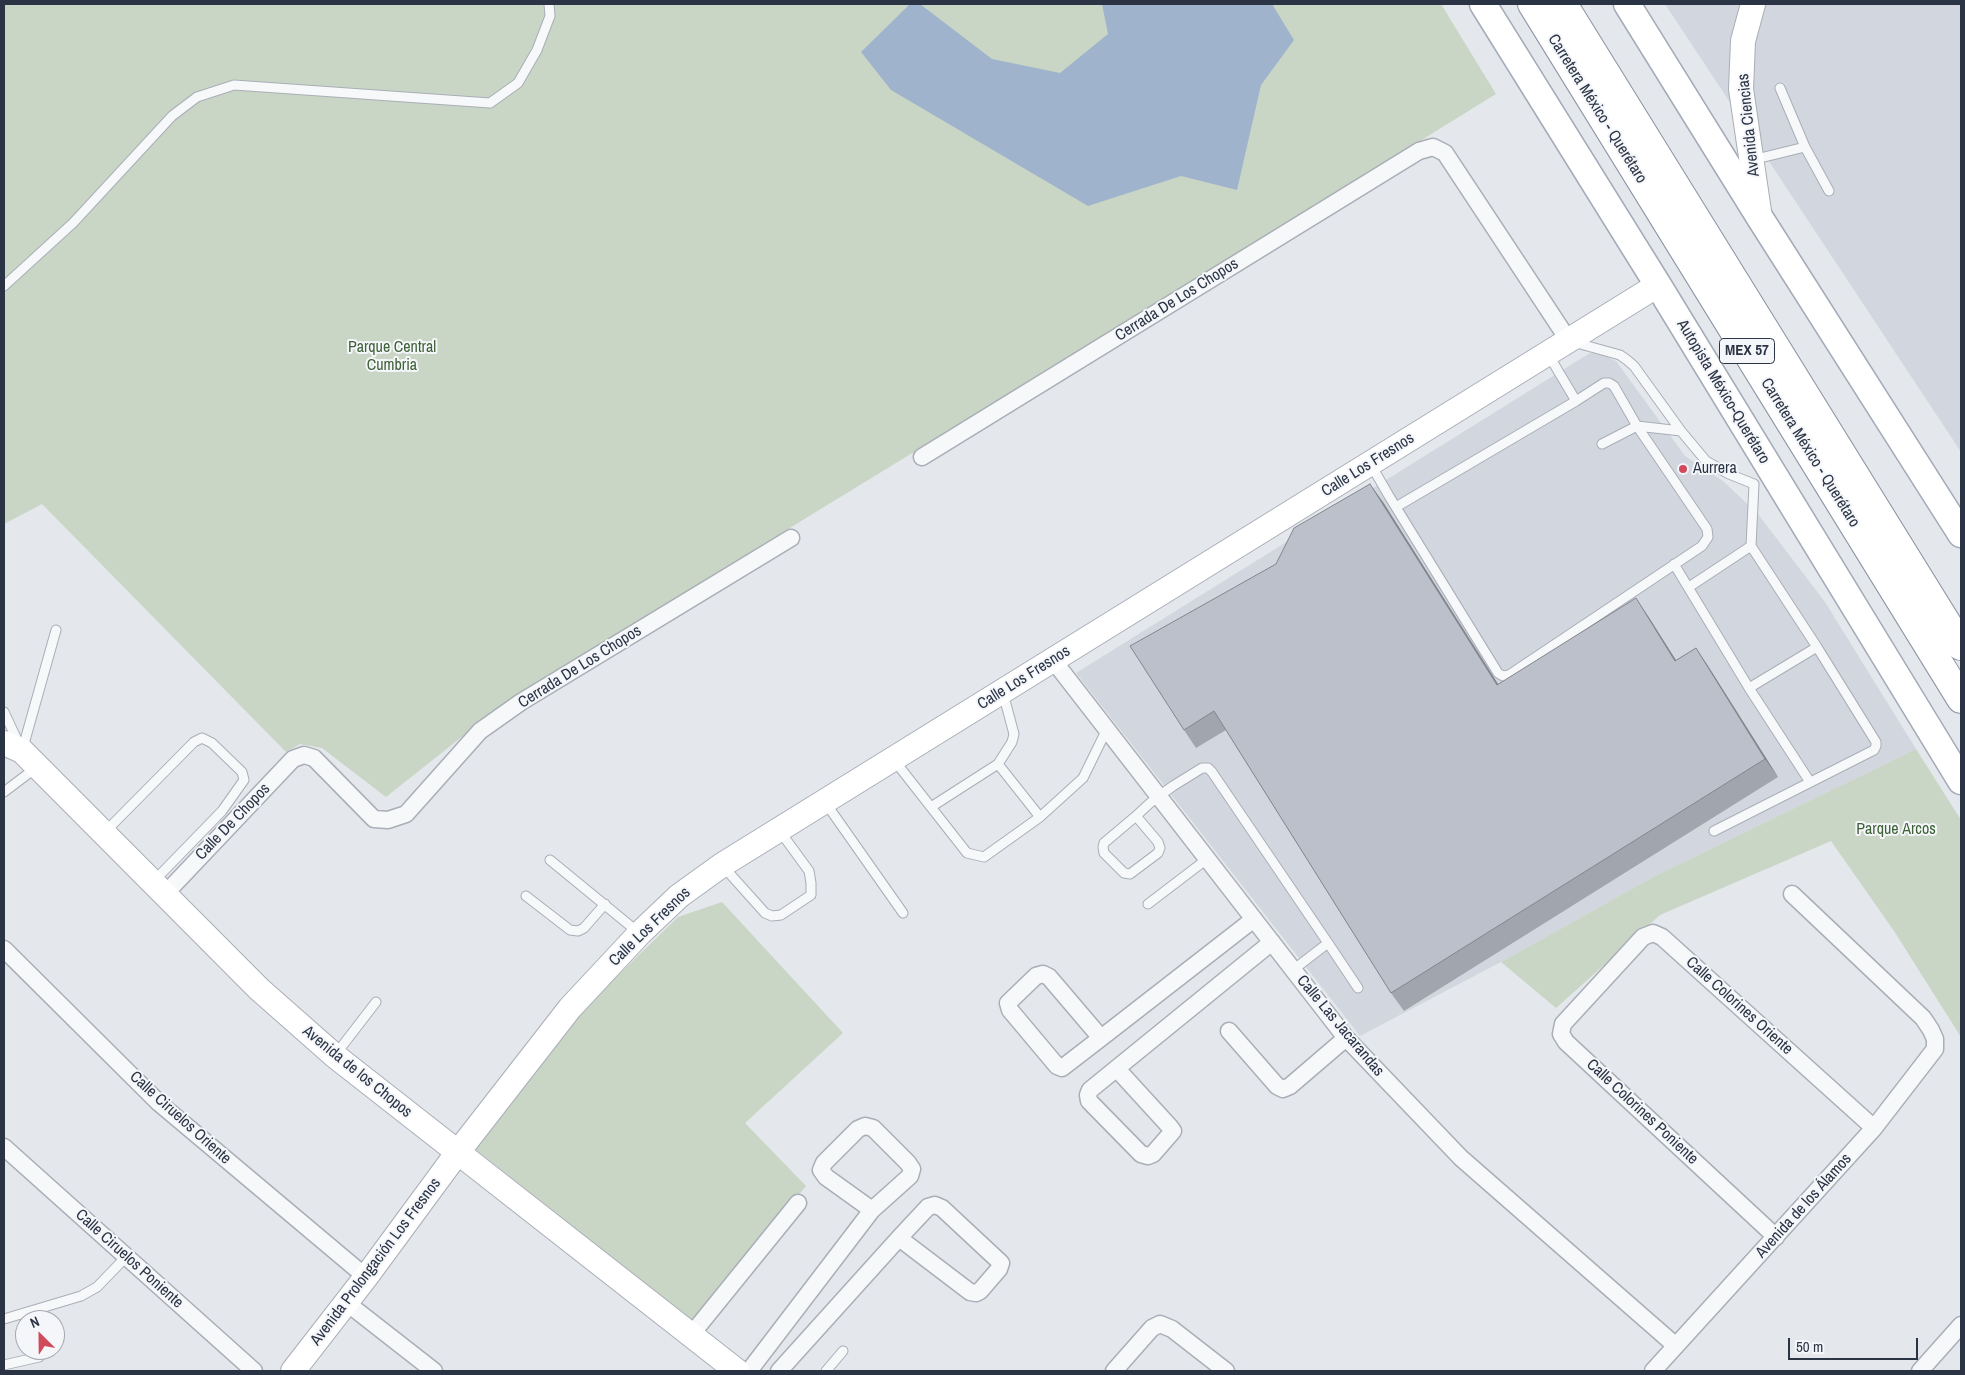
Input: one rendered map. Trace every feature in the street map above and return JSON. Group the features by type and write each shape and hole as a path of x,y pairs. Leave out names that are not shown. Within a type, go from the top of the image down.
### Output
{"highway":[{"name":"Carretera México - Querétaro","path":"1532,4 1961,698"},
{"name":"Carretera México - Querétaro","path":"1563,4 1961,646"}],"main road":[{"name":"Autopista México-Querétaro","path":"1483,4 1658,285 1763,478 1961,781"},
{"path":"1627,4 1699,117 1760,218 1959,525"}],"street":[{"name":"Avenida Ciencias","path":"1753,4 1743,41 1742,89 1760,218"},
{"name":"Cerrada De Los Chopos","path":"922,457 1419,151 1433,147 1444,153 1569,341"},
{"name":"Calle Los Fresnos","path":"458,1152 570,1008 640,933 678,896 722,865 824,801 1658,285"},
{"name":"Cerrada De Los Chopos","path":"304,755 314,758 374,819 388,820 406,814 480,730 521,702 791,538"},
{"name":"Calle Las Jacarandas","path":"1053,660 1346,1038 1461,1158 1676,1346"},
{"name":"Avenida de los Chopos","path":"21,754 104,833 259,989 334,1056 737,1371"},
{"name":"Calle De Chopos","path":"159,888 293,760 304,755"},
{"name":"Avenida de los Álamos","path":"1653,1371 1874,1128 1935,1049 1935,1039 1923,1018 1792,894"},
{"path":"1101,1038 1049,977 1042,974 1036,976 1008,1003 1010,1010 1057,1066 1062,1068 1101,1038 1254,919"},
{"name":"Calle Colorines Oriente","path":"1604,980 1643,937 1653,934 1662,938 1874,1128"},
{"path":"1117,1069 1173,1131 1148,1156 1142,1154 1089,1101 1088,1095 1090,1090 1272,942"},
{"name":"Calle Ciruelos Oriente","path":"4,949 159,1103 366,1278"},
{"name":"Calle Colorines Poniente","path":"1604,980 1563,1024 1561,1034 1566,1042 1776,1237"},
{"path":"1229,1031 1277,1086 1283,1089 1290,1086 1346,1038"},
{"path":"749,1371 872,1210 910,1176 912,1169 908,1163 873,1128 866,1126 858,1128 824,1163 821,1170 826,1177 872,1210"},
{"name":"Calle Ciruelos Poniente","path":"4,1147 254,1371"},
{"name":"Avenida Prolongación Los Fresnos","path":"293,1371 366,1278 458,1152"},
{"path":"691,1335 798,1202"},
{"path":"779,1371 899,1238 928,1207 935,1205 942,1208 1001,1264 980,1291 976,1293 970,1292 899,1238"},
{"path":"347,1303 434,1371"},
{"path":"1114,1371 1152,1328 1160,1324 1172,1329 1226,1371"},
{"path":"1920,1371 1959,1333"}],"lane":[{"path":"4,286 73,223 172,116 197,97 234,85 490,103 518,83 537,50 550,16 549,4"},
{"path":"1780,88 1805,147 1829,191"},
{"path":"1752,160 1805,147"},
{"path":"1569,341 1620,355 1634,366 1706,462 1729,474 1763,478 1751,546 1876,742 1874,750 1714,831"},
{"path":"1548,354 1576,401"},
{"path":"1370,464 1498,672 1503,676 1508,675 1702,546 1708,537 1707,529 1637,426 1614,386 1609,382 1604,383 1396,506"},
{"path":"1602,444 1637,426 1681,431"},
{"path":"1689,587 1751,546"},
{"path":"1674,564 1749,688 1810,782"},
{"path":"4,792 21,754 56,630"},
{"path":"1749,688 1817,647"},
{"path":"931,808 998,764 1012,742 1014,734 1002,691"},
{"path":"4,712 21,754"},
{"path":"893,759 967,853 984,857 1040,817 1083,778 1107,729"},
{"path":"104,833 194,742 202,738 212,743 242,772 244,780 222,811 159,888"},
{"path":"998,764 1040,817"},
{"path":"1136,816 1158,842 1160,848 1158,853 1130,874 1124,873 1104,853 1104,843 1159,796 1202,768 1208,768 1358,988"},
{"path":"824,801 903,913"},
{"path":"722,865 765,913 772,916 782,915 811,895 811,883 808,871 779,830"},
{"path":"1148,904 1206,859"},
{"path":"550,860 640,933"},
{"path":"526,896 570,930 578,932 584,928 605,904"},
{"path":"1293,970 1328,943"},
{"path":"334,1056 376,1002"},
{"path":"4,1319 81,1296 97,1287 126,1257"},
{"path":"826,1371 843,1351"},
{"path":"4,1365 24,1360"}],"shaded area":[{"path":"1665,4 1961,4 1961,452"},
{"path":"1590,353 1603,355 1616,361 1685,456 1723,481 1758,514 1825,602 1916,749 1655,876 1501,962 1360,1036 1076,673"}],"green space":[{"name":"Parque Central Cumbria","path":"4,4 1441,4 1496,94 507,701 386,797 322,748 300,744 286,752 42,504 4,524"},
{"name":"Parque Arcos","path":"1916,749 1961,820 1961,1037 1894,931 1831,841 1660,915 1556,1008 1501,962 1655,876"},
{"path":"722,902 843,1033 745,1123 806,1186 695,1323 470,1145 577,1015 678,917"}],"water":[{"path":"910,4 920,4 992,59 1060,73 1108,34 1102,4 1272,4 1294,40 1261,85 1237,190 1181,176 1088,206 891,90 861,52"}],"building":[{"path":"1370,484 1497,685 1636,598 1675,661 1696,648 1765,759 1391,993 1214,711 1184,730 1130,646 1276,564 1294,528"}],"place":[{"name":"Aurrera","path":"1683,469"}]}
